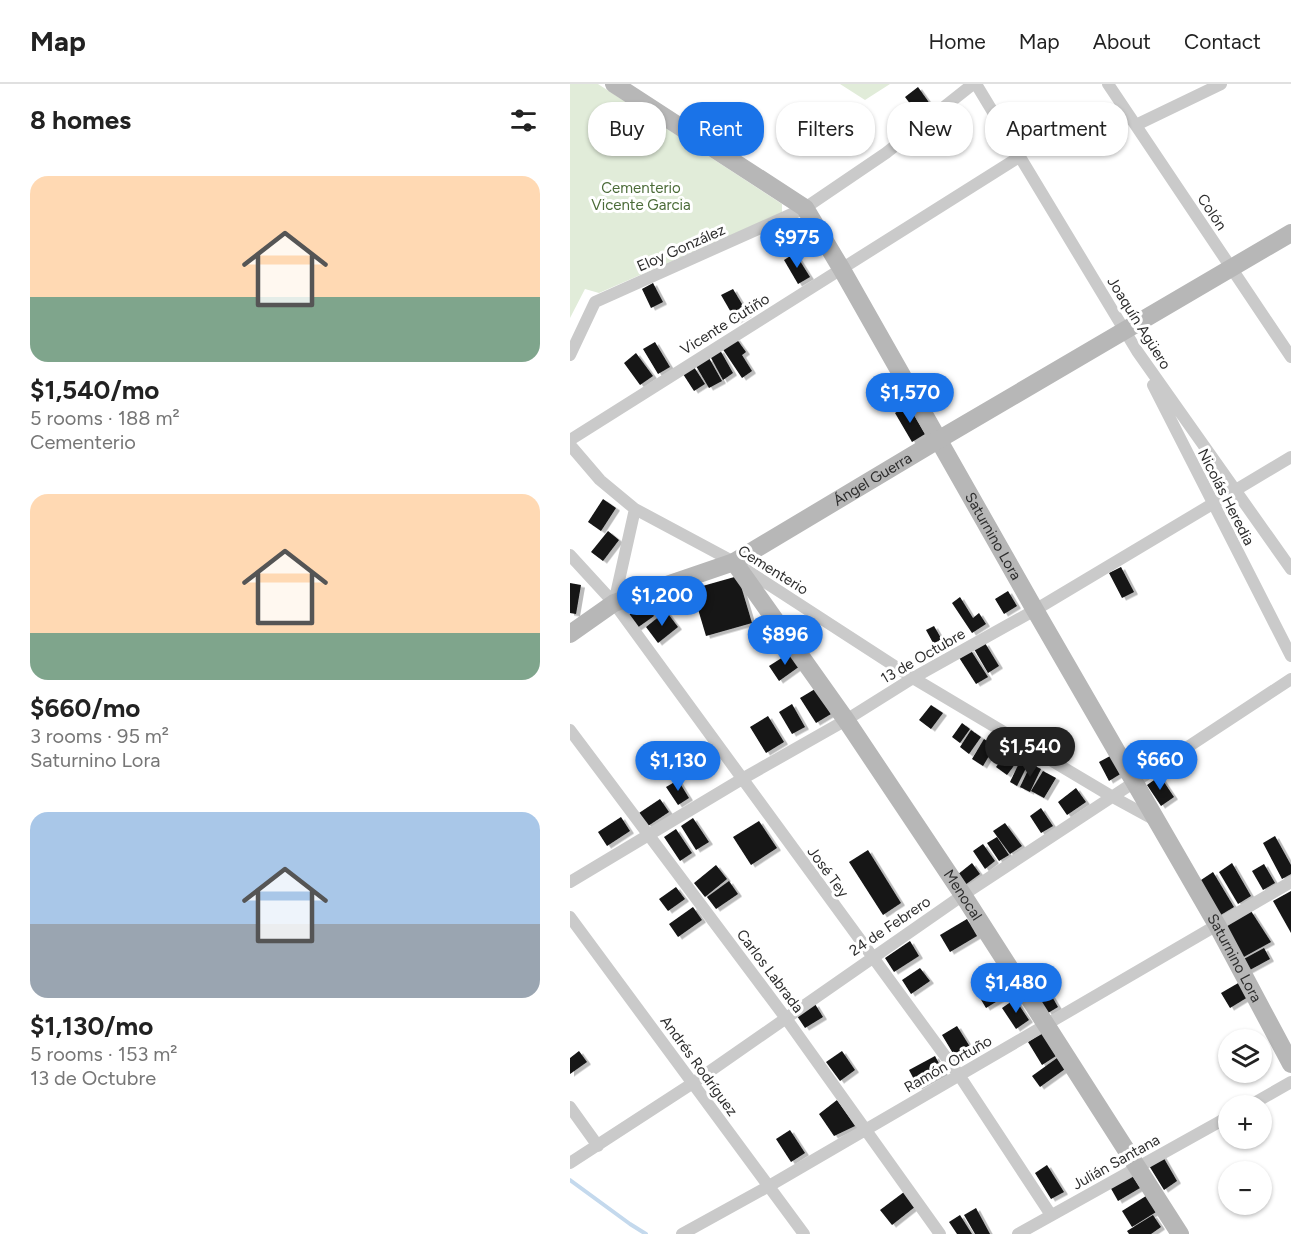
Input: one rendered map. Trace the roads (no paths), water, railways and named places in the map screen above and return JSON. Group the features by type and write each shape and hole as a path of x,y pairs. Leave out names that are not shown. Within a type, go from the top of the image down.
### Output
{"street":[{"name":"Saturnino Lora","path":"614,84 805,208 1217,925 1291,1065"},
{"name":"Eloy González","path":"570,355 595,302 805,208 886,153 974,84"},
{"name":"Joaquín Agüero","path":"974,84 1137,351 1291,569"},
{"name":"Colón","path":"1108,84 1291,357"},
{"path":"1136,125 1221,84"},
{"name":"Vicente Cutiño","path":"570,440 1019,157"},
{"name":"Ángel Guerra","path":"570,634 614,603 735,562 1291,233"},
{"name":"Nicolás Heredia","path":"1137,351 1291,656"},
{"name":"Cementerio","path":"570,445 600,480 635,509 735,562 913,678 1155,820"},
{"name":"13 de Octubre","path":"570,882 648,834 846,720 913,678 1035,610 1291,457"},
{"path":"614,603 635,509"},
{"name":"José Tey","path":"570,555 614,603 959,1075 1052,1215"},
{"name":"Menocal","path":"735,562 846,720 963,895 1180,1234"},
{"name":"24 de Febrero","path":"570,1163 693,1083 963,895 1291,679"},
{"name":"Carlos Labrada","path":"570,730 785,1017 940,1234"},
{"name":"Ramón Ortuño","path":"682,1234 866,1130 1291,882"},
{"name":"Andrés Rodríguez","path":"570,917 804,1234"},
{"path":"1268,1095 1291,1082"},
{"path":"570,1107 598,1146"},
{"name":"Julián Santana","path":"1018,1234 1218,1123"}],"waterway":[{"path":"570,1180 646,1234"}],"park label":[{"name":"Cementerio Vicente Garcia","path":"641,196"}]}
